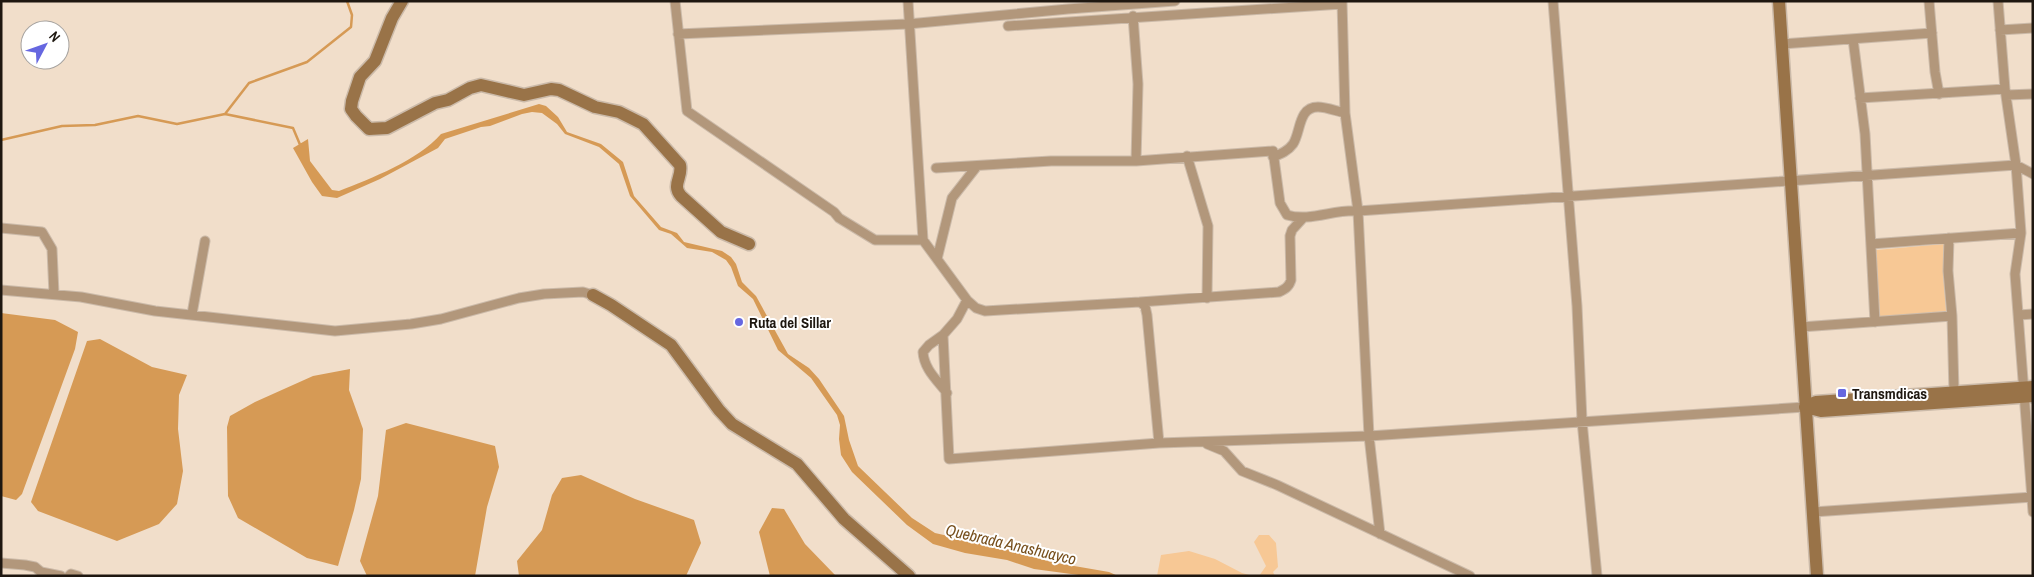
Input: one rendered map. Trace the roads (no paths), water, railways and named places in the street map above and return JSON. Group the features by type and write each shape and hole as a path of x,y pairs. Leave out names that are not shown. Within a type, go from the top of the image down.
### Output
{"street":[{"path":"402,1 392,18 375,62 360,77 352,102 351,109 370,129 386,128 435,103 448,100 470,88 481,85 524,95 552,89 559,90 595,107 619,112 643,124 680,165 681,170 676,191 721,232 749,244"},
{"path":"675,1 687,111 834,212 839,218 875,240 923,240"},
{"path":"908,1 923,240 967,300 976,308 985,311 1279,292 1289,286 1290,236 1292,230 1303,218"},
{"path":"678,34 908,24 1068,5 1175,1"},
{"path":"1553,1 1577,306 1582,421 1597,576"},
{"path":"1779,1 1817,576"},
{"path":"1929,1 1935,72 1939,94"},
{"path":"1998,1 2005,92 2016,165 2021,233 2015,274 2029,392 2033,512"},
{"path":"1008,26 1342,3 1345,114 1358,211 1369,436 1380,534"},
{"path":"1133,16 1138,84 1136,161"},
{"path":"2000,30 2033,28"},
{"path":"1782,44 1932,33"},
{"path":"1853,39 1865,134 1875,322"},
{"path":"1860,98 2005,92 2033,94"},
{"path":"1273,157 1285,152 1293,144 1302,117 1312,108 1318,107 1345,114"},
{"path":"936,168 1051,161 1136,161 1273,151 1280,203 1283,211 1287,215 1303,218 1338,211 2016,165 2033,174"},
{"path":"1187,156 1208,226 1207,298"},
{"path":"937,259 952,198 977,166"},
{"path":"1,228 42,232 52,249 54,294"},
{"path":"1871,244 2021,233"},
{"path":"1949,238 1948,271 1952,316 1954,392"},
{"path":"192,314 204,241"},
{"path":"1,290 54,294 155,311 335,331 441,320 519,298 544,294 583,292 593,295 611,304 670,346 732,424 797,464 844,519 909,576"},
{"path":"947,394 932,375 924,359 923,352 943,335 957,319 967,300"},
{"path":"1140,302 1145,306 1147,315 1159,443"},
{"path":"2019,315 2033,314"},
{"path":"1800,327 1952,316"},
{"path":"943,335 949,459 1159,443 1369,436 1805,407 1821,410 2029,392"},
{"path":"1805,407 1816,402 1954,392 2029,392"},
{"path":"1205,442 1224,451 1242,471 1249,475 1277,486 1470,576"},
{"path":"1813,512 2032,497"},
{"path":"1,563 35,567 41,572 61,576"},
{"path":"69,576 71,574 78,576"}],"waterway":[{"path":"225,114 249,83 307,62 351,27 352,15 347,1"},
{"name":"Quebrada Anashuayco","path":"1,140 62,126 95,125 138,116 177,124 225,114 293,128 301,147"}],"place":[{"name":"Ruta del Sillar","path":"739,322"},
{"name":"Transmdicas","path":"1842,393"}]}
